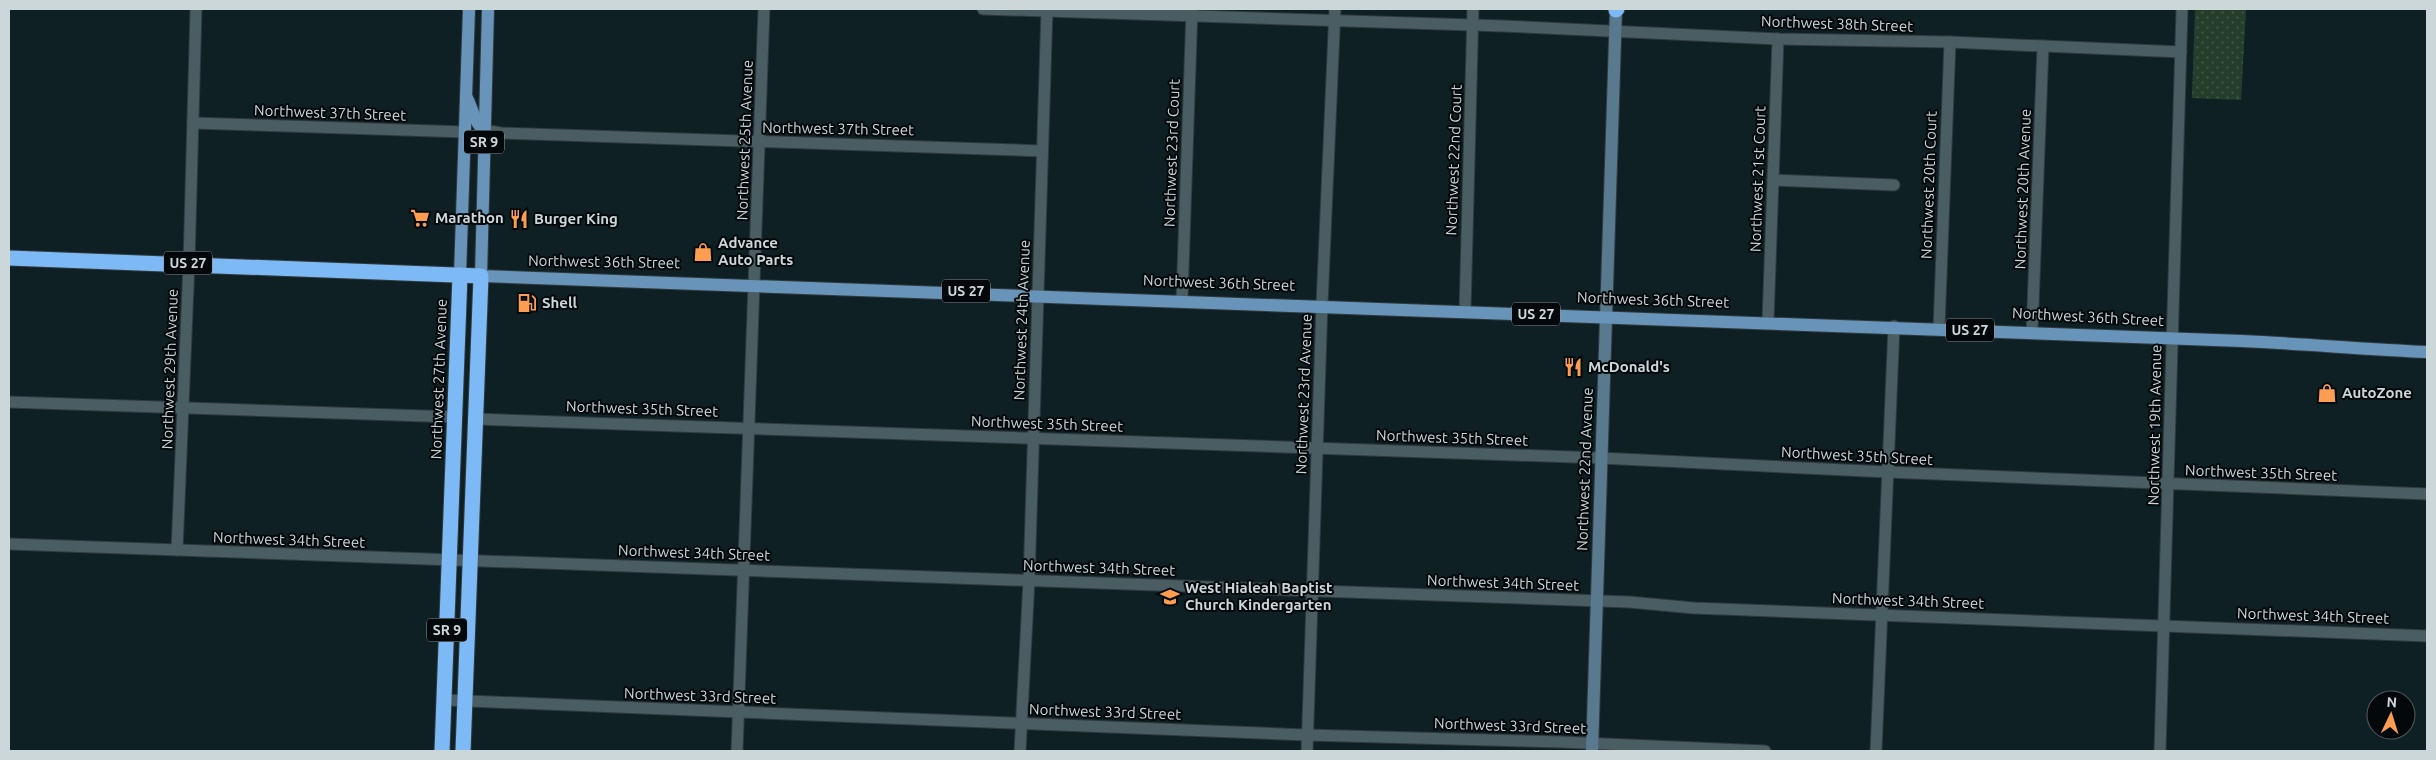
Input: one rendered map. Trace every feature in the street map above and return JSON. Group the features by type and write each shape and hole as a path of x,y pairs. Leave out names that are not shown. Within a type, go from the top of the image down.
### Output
{"highway":[{"name":"Northwest 36th Street","path":"9,258 481,276"},
{"name":"Northwest 27th Avenue","path":"442,751 460,275"},
{"name":"SR 9","path":"463,751 481,276"},
{"path":"456,417 470,425 474,435"}],"main road":[{"name":"Northwest 27th Avenue","path":"460,275 469,9"},
{"name":"SR 9","path":"481,276 488,9"},
{"name":"Northwest 22nd Avenue","path":"1592,747 1616,9"},
{"path":"466,96 474,112 477,124 484,130"},
{"name":"Northwest 36th Street","path":"481,276 755,284 1768,321 2427,352"}],"street":[{"name":"Northwest 29th Avenue","path":"177,550 189,264 196,9"},
{"name":"Northwest 25th Avenue","path":"737,751 748,428 761,142 764,9"},
{"name":"Northwest 38th Street","path":"983,9 1335,15 1472,26 1778,39 1950,42 2181,52"},
{"name":"Northwest 22nd Court","path":"1465,311 1473,9"},
{"name":"Northwest 19th Avenue","path":"2160,751 2182,9"},
{"name":"Northwest 24th Avenue","path":"1020,751 1029,580 1047,10"},
{"name":"Northwest 23rd Court","path":"1182,299 1192,12"},
{"name":"Northwest 23rd Avenue","path":"1307,751 1322,304 1335,15"},
{"name":"Northwest 21st Court","path":"1768,321 1778,39"},
{"name":"Northwest 20th Court","path":"1939,328 1950,42"},
{"name":"Northwest 20th Avenue","path":"2032,332 2043,46"},
{"name":"Northwest 37th Street","path":"193,123 465,132"},
{"name":"Northwest 37th Street","path":"484,130 501,133 1042,151"},
{"path":"1773,180 1894,185"},
{"path":"1876,751 1894,326"},
{"path":"9,402 456,417"},
{"name":"Northwest 35th Street","path":"475,418 1034,440 1602,458 2169,485 2427,494"},
{"name":"Northwest 34th Street","path":"9,544 1596,601 1694,608 1882,616 2427,636"},
{"name":"Northwest 33rd Street","path":"444,700 1307,736 1592,747 1765,751"}],"green space":[{"path":"2195,9 2246,9 2241,100 2192,98"}],"place":[{"name":"Marathon","path":"420,218"},
{"name":"Burger King","path":"519,219"},
{"name":"Advance Auto Parts","path":"703,252"},
{"name":"Shell","path":"527,303"},
{"name":"McDonald's","path":"1573,367"},
{"name":"AutoZone","path":"2327,393"},
{"name":"West Hialeah Baptist Church Kindergarten","path":"1170,597"}]}
